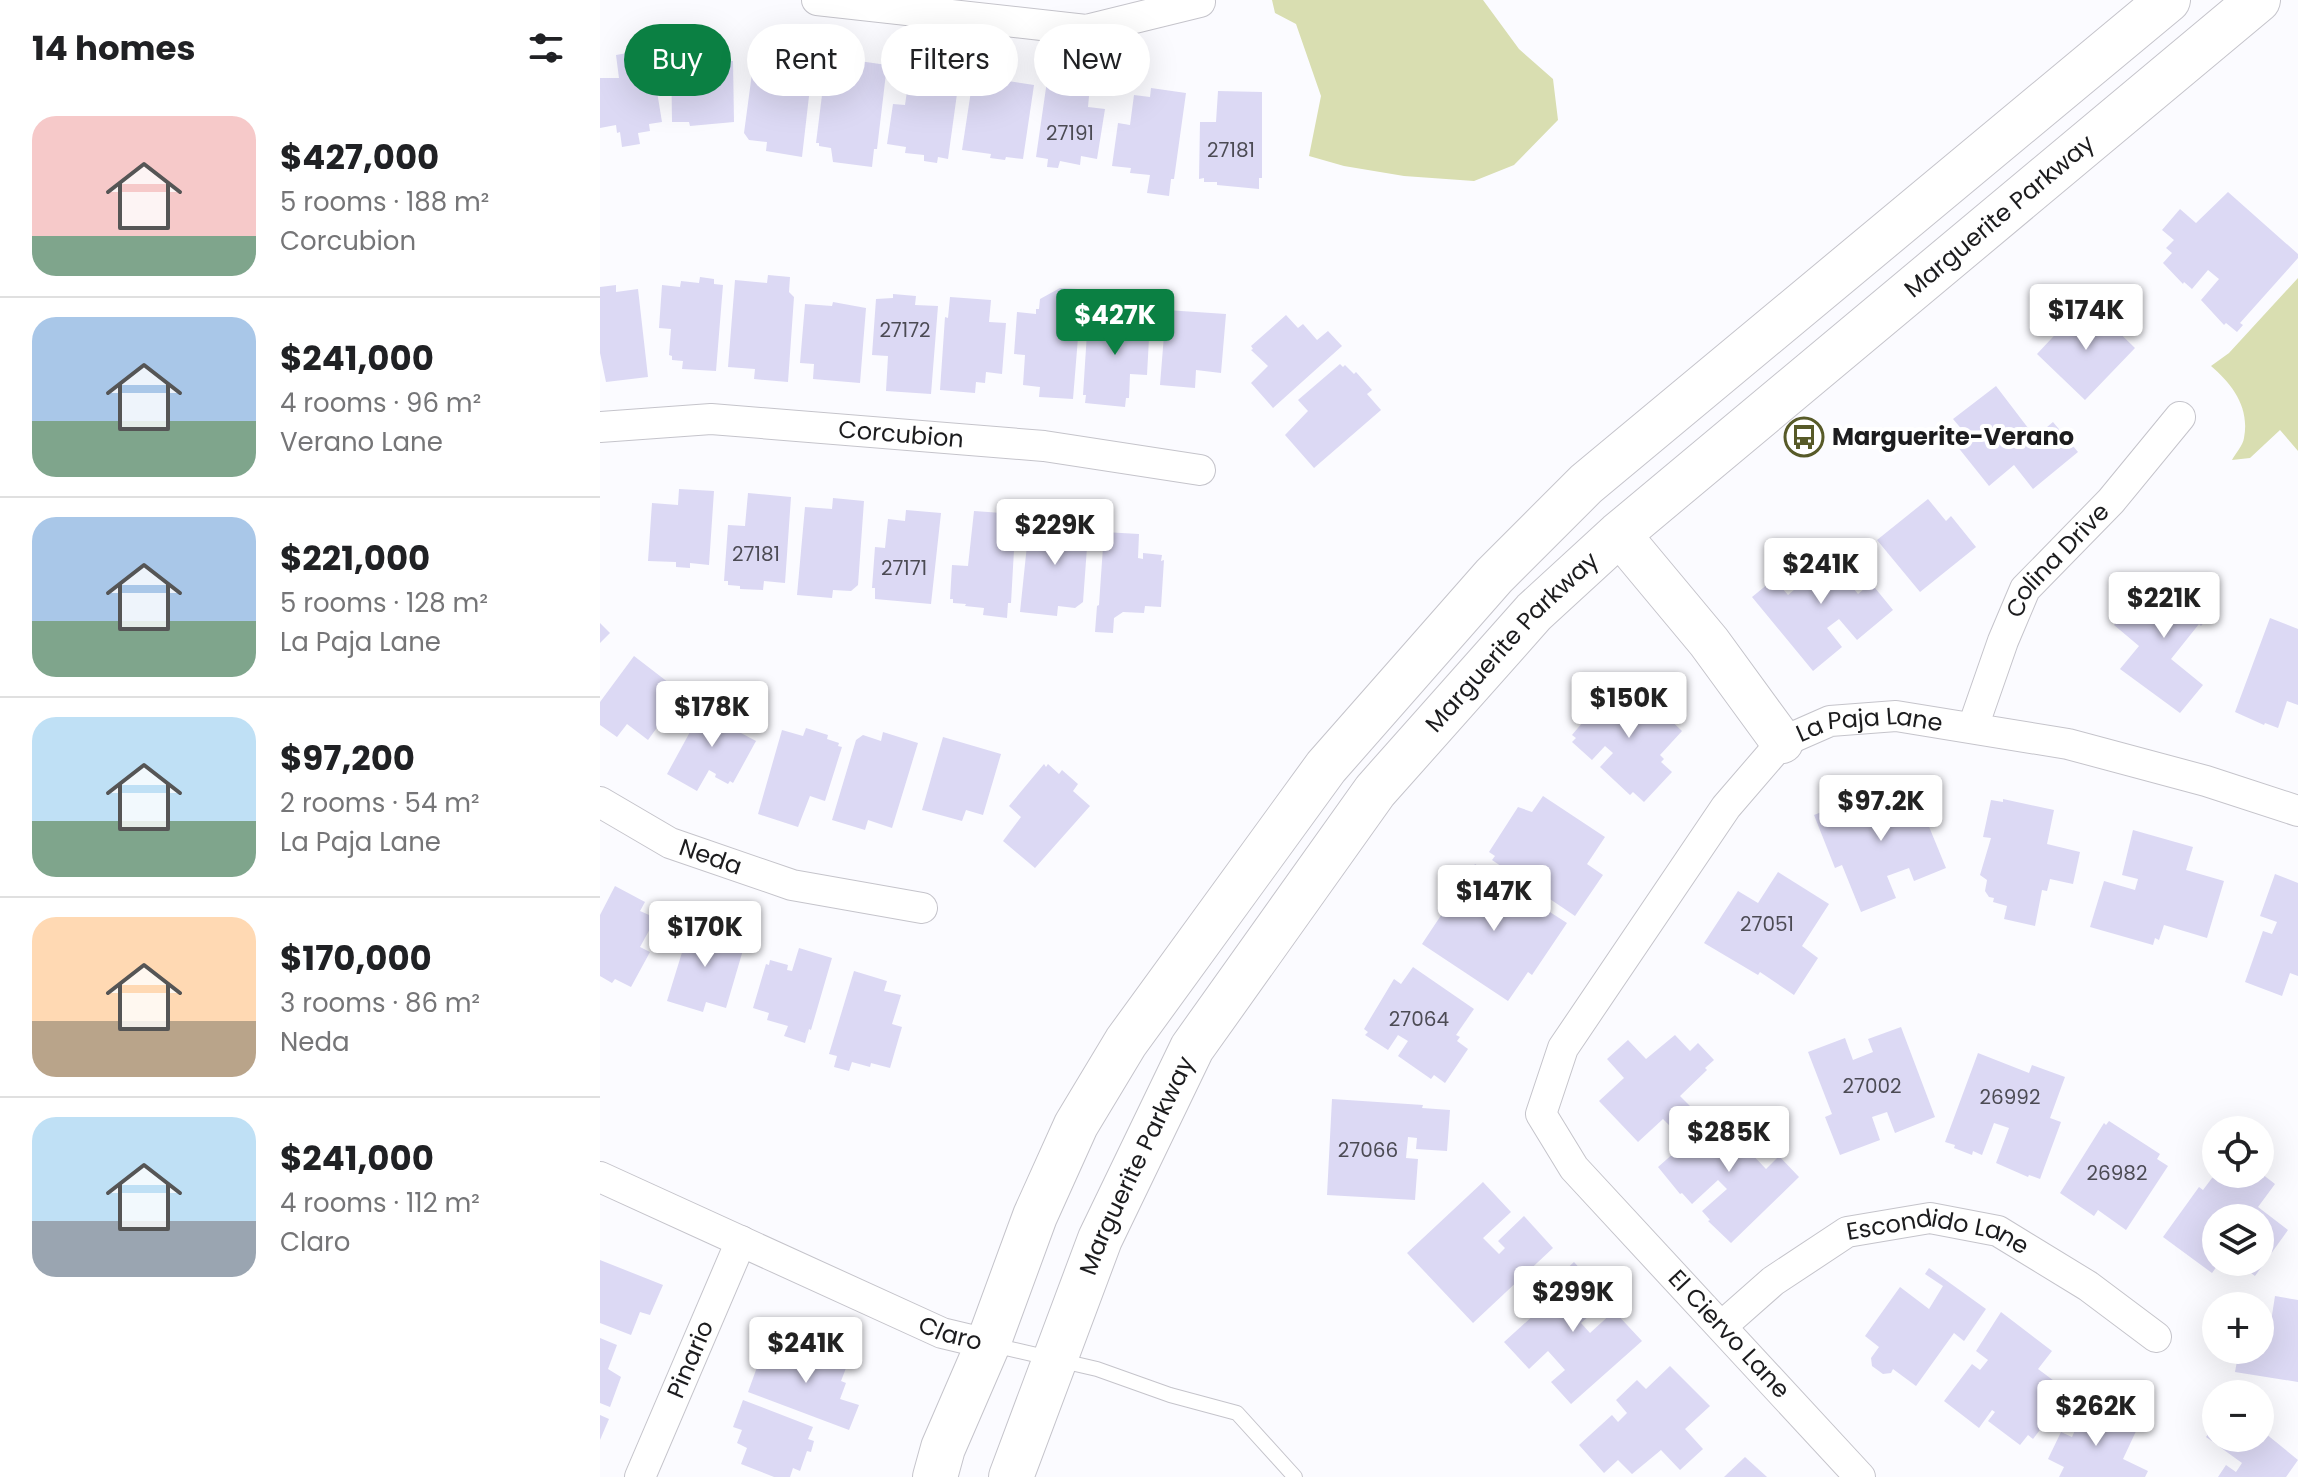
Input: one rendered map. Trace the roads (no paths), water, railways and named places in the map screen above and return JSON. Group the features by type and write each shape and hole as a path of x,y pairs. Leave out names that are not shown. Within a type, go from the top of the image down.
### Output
{"main road":[{"path":"935,1477 943,1448 988,1344 1035,1216 1076,1125 1126,1042 1326,767 1494,576 1586,484 2168,0"},
{"name":"Marguerite Parkway","path":"1011,1477 1100,1239 1192,1048 1375,791 1534,612 1619,534 2258,0"}],"street":[{"path":"817,0 1086,30 1201,1"},
{"name":"Colina Drive","path":"1973,727 2025,589 2111,501 2180,417"},
{"name":"Corcubion","path":"600,427 711,419 1044,446 1200,470"},
{"path":"1619,534 1709,642 1782,742"},
{"name":"La Paja Lane","path":"1541,1114 1563,1048 1726,807 1782,742 1830,721 1896,716 2068,744 2206,781 2298,811"},
{"name":"Neda","path":"600,802 670,843 792,885 922,908"},
{"name":"El Ciervo Lane","path":"1541,1114 1574,1168 1860,1477"},
{"name":"Claro","path":"600,1177 942,1333 988,1344"},
{"name":"Escondido Lane","path":"1722,1326 1773,1281 1847,1232 1930,1218 1998,1231 2088,1286 2156,1337"},
{"name":"Pinario","path":"640,1477 741,1241"}],"lane":[{"name":"Claro","path":"988,1344 1097,1369 1170,1395 1237,1413 1295,1477"}],"place":[{"name":"Marguerite-Verano","path":"1804,437"}]}
